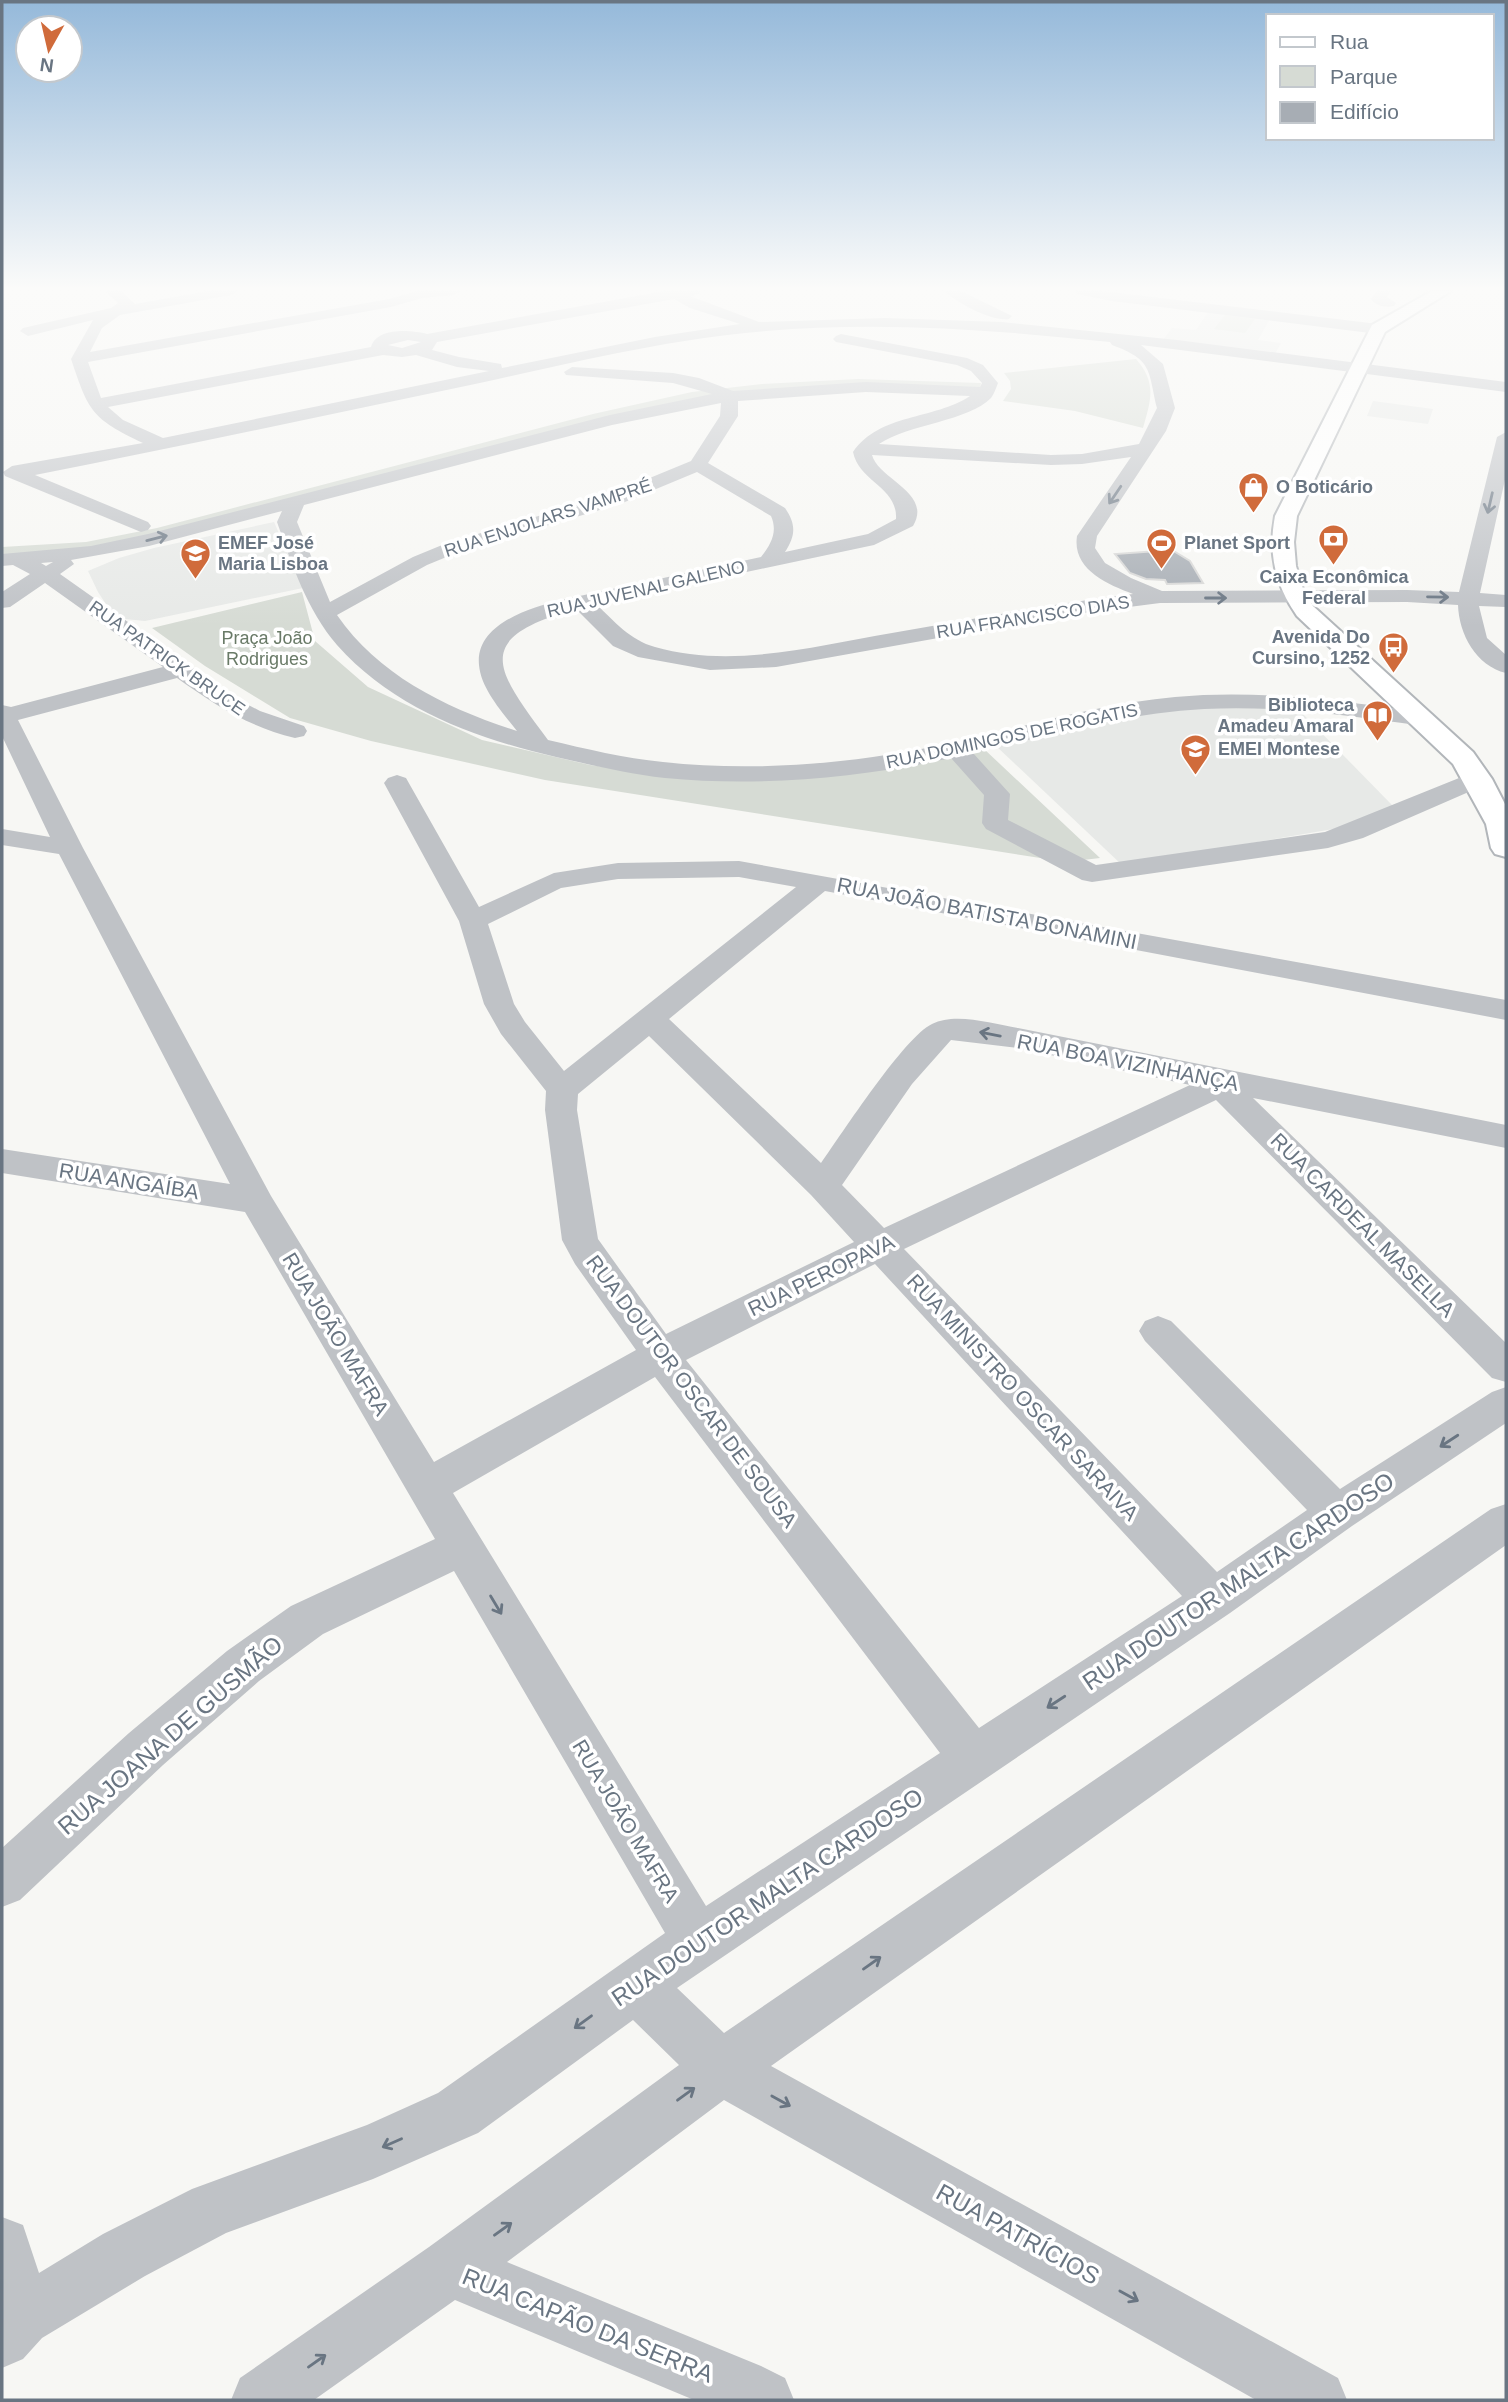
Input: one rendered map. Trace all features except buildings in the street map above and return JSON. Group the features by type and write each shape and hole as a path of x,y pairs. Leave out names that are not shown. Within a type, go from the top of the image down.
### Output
{"main road":[{"path":"1340,403 1286,516 1281,537 1283,566 1295,598 1329,634 1463,758 1478,779 1504,834"}],"street":[{"path":"95,404 100,403"},
{"path":"9,472 163,445 361,403"},
{"path":"7,555 91,552 253,514 291,512 340,483 460,445 628,403"},
{"path":"7,555 52,541 141,526 479,455 610,420 695,403"},
{"path":"730,403 729,416 698,465 778,512 784,519 784,538 802,555"},
{"path":"768,561 874,539 906,522 907,503 867,466 863,449 887,429 968,403"},
{"path":"1160,597 1100,570 1091,562 1085,549 1087,536 1165,416 1165,403"},
{"path":"95,404 117,425 163,445"},
{"path":"592,412 610,420"},
{"path":"1506,437 1468,598 1468,623 1474,637 1506,666"},
{"path":"460,445 479,455"},
{"path":"863,449 1044,460 1104,455 1121,459 1139,458"},
{"name":"RUA ENJOLARS VAMPRÉ","path":"325,613 420,561 454,547 613,500 698,465"},
{"path":"9,472 141,526"},
{"name":"RUA DOMINGOS DE ROGATIS","path":"291,512 312,590 325,613 344,639 370,665 406,693 442,712 492,732 541,746 625,764 677,771 757,772 841,768 956,750 1116,712 1241,700 1423,719"},
{"name":"RUA JUVENAL GALENO","path":"541,746 498,686 489,665 490,652 496,642 515,625 529,617 581,601 768,561 784,538"},
{"path":"2,602 45,574 91,552"},
{"path":"7,555 45,574"},
{"name":"RUA PATRICK BRUCE","path":"45,574 179,670 251,716 295,731"},
{"name":"RUA FRANCISCO DIAS","path":"581,601 621,641 646,652 710,663 776,660 1068,609 1160,597 1468,598 1506,601"},
{"path":"3,714 179,670"},
{"path":"492,732 507,723 515,708"},
{"name":"RUA JOÃO MAFRA","path":"3,714 69,848 256,1201 698,1941"},
{"path":"956,750 997,794 995,823 1092,874 1328,840 1354,832 1478,779"},
{"path":"397,783 473,921 499,1004 512,1027 562,1090 819,881"},
{"path":"2,838 69,848"},
{"name":"RUA JOÃO BATISTA BONAMINI","path":"473,921 554,881 618,871 739,869 819,881 1506,1010"},
{"name":"RUA MINISTRO OSCAR SARAIVA","path":"650,1019 823,1186 1214,1599"},
{"name":"RUA BOA VIZINHANÇA","path":"823,1186 898,1080 934,1036 946,1029 968,1030 1222,1083 1506,1136"},
{"name":"RUA PEROPAVA","path":"427,1487 660,1355 880,1245 1222,1083"},
{"name":"RUA CARDEAL MASELLA","path":"1222,1083 1506,1367"},
{"name":"RUA DOUTOR OSCAR DE SOUSA","path":"562,1090 561,1110 580,1240 660,1355 972,1757"},
{"name":"RUA ANGAÍBA","path":"2,1161 256,1201"},
{"path":"1158,1331 1337,1513"},
{"name":"RUA DOUTOR MALTA CARDOSO","path":"11,2327 124,2255 212,2208 373,2151 458,2113 698,1941 1214,1599 1337,1513 1506,1404"},
{"path":"262,2400 450,2268 721,2067 1506,1522"},
{"name":"RUA JOANA DE GUSMÃO","path":"2,1882 146,1749 243,1666 307,1620 461,1547"},
{"path":"635,1985 721,2067"},
{"name":"RUA PATRÍCIOS","path":"721,2067 1316,2400"},
{"path":"2,2246 11,2327"},
{"name":"RUA CAPÃO DA SERRA","path":"450,2268 763,2400"}],"shaded area":[{"path":"1372,403 1433,409 1428,424 1367,416"},
{"name":"EMEF José Maria Lisboa","path":"274,522 303,588 145,621 115,618 88,571 154,548"},
{"name":"EMEI Montese","path":"1220,705 1297,708 1393,806 1357,825 1122,865 995,745 1121,717"}],"green space":[{"path":"642,403 686,403 130,543 2,556 2,547 86,542 157,528"},
{"path":"1018,403 1149,403 1143,428 1075,411"},
{"name":"Praça João Rodrigues","path":"302,592 315,641 368,687 482,740 590,765 687,778 984,749 1100,858 1066,862 545,780 371,741 290,718 205,666 152,628"}],"place":[{"name":"O Boticário","path":"1253,514"},
{"name":"Caixa Econômica Federal","path":"1334,566"},
{"name":"Planet Sport","path":"1161,570"},
{"name":"EMEF José Maria Lisboa","path":"195,580"},
{"name":"Avenida Do Cursino, 1252","path":"1393,674"},
{"name":"Biblioteca Amadeu Amaral","path":"1377,742"},
{"name":"EMEI Montese","path":"1195,776"}]}
